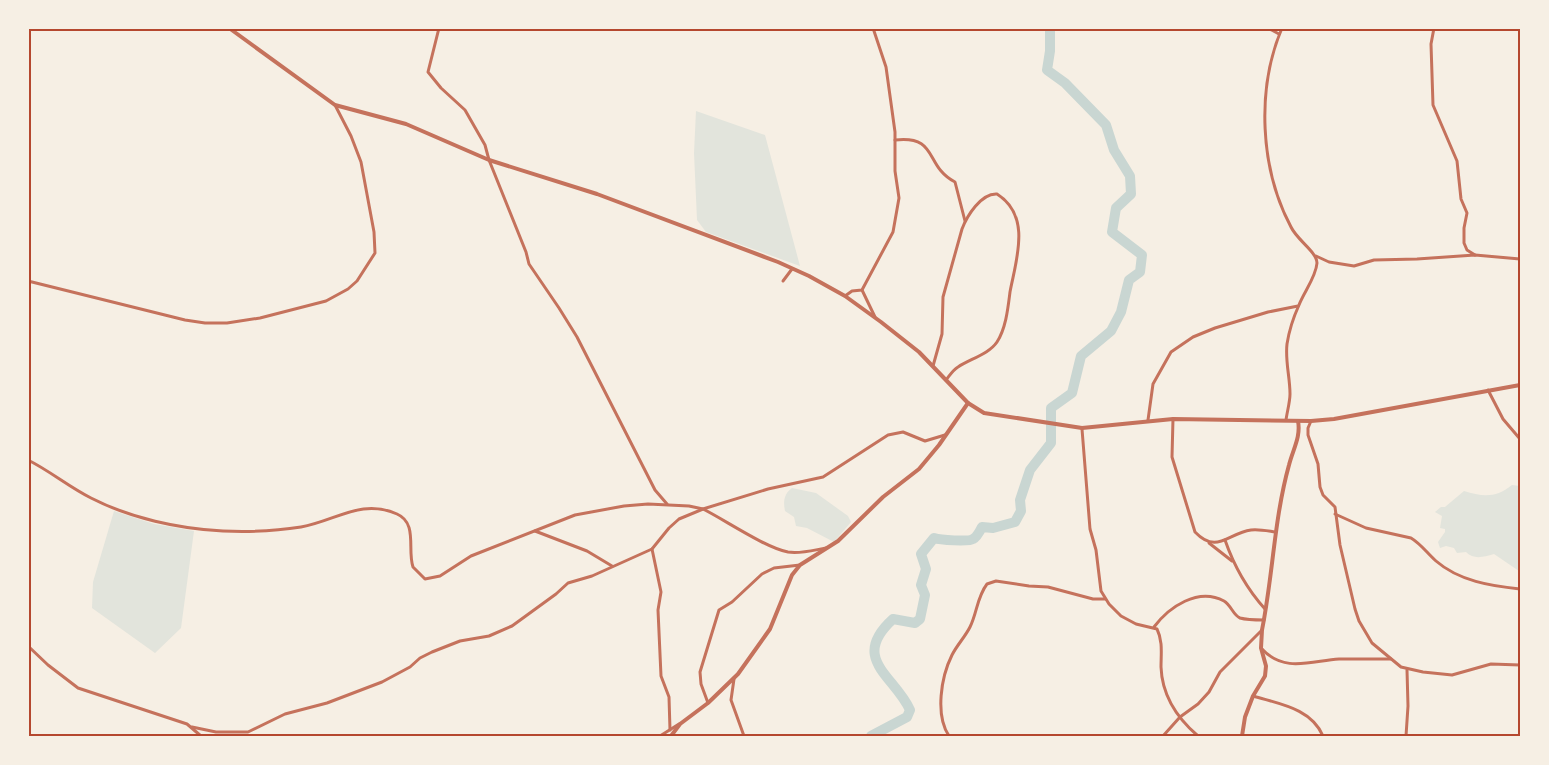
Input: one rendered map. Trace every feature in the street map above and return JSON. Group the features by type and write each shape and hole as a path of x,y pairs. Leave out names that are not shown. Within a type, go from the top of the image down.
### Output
{"street":[{"path":"229,28 335,105 406,124 489,160 597,194 792,269 844,296 875,317 933,366 968,403 984,413 1037,423 1082,428 1173,419 1311,421 1334,419 1521,385"},
{"path":"439,28 429,72 441,88 465,110 485,145 529,264 568,322 655,490 667,504"},
{"path":"862,290 890,239 896,223 899,198 886,67 873,28"},
{"path":"1268,28 1279,34"},
{"path":"1282,28 1273,54 1268,82 1266,124 1270,163 1279,199 1291,229 1299,240 1316,256 1329,262 1354,266 1374,260 1475,255 1521,259"},
{"path":"1434,28 1431,44 1433,105 1457,161 1461,199 1467,213 1464,243 1467,250 1475,255"},
{"path":"28,281 184,320 205,323 228,323 260,318 307,307 338,296 357,281 375,253 374,232 361,162 335,105"},
{"path":"895,140 911,138 927,147 940,171 945,177 955,182 965,221"},
{"path":"933,366 942,334 943,297 965,221 981,199 992,193 1000,195 1016,216 1018,225 1019,256 1005,323 992,348 956,368 945,381"},
{"path":"1286,420 1291,395 1286,358 1287,343 1298,306 1317,264 1316,256"},
{"path":"783,281 792,269"},
{"path":"844,296 852,291 862,290"},
{"path":"862,290 875,317"},
{"path":"1148,420 1153,384 1171,352 1193,337 1211,330 1268,312 1298,306"},
{"path":"1488,390 1503,418 1521,439"},
{"path":"660,736 708,703 734,679 770,629 792,575 800,565 838,541 883,497 919,469 947,435 968,403"},
{"path":"1173,419 1173,462 1193,528 1203,540 1234,563"},
{"path":"1242,736 1245,717 1266,670 1261,648 1262,630 1275,532 1287,472 1300,435 1298,421"},
{"path":"1311,421 1308,435 1318,464 1320,487 1323,495 1335,507 1344,565 1359,621 1372,643 1407,670 1452,675 1491,664 1521,666"},
{"path":"1082,428 1090,529 1099,582 1105,599 1114,610 1129,621 1154,627 1159,632 1164,685 1172,706 1185,725 1198,736"},
{"path":"28,646 78,688 192,727 216,732 248,732 285,714 358,692 410,667 432,652 460,641 489,636 512,626 568,584 592,576 652,549 669,528 680,519 703,509 768,489 823,477 888,435 903,432 925,441 947,435"},
{"path":"28,460 91,498 109,506 153,520 198,529 224,531 292,528 317,523 368,507 384,509 399,515 410,526 411,565 425,579 440,576 471,556 574,515 624,506 667,504 703,509 774,547 789,552 826,548"},
{"path":"1335,513 1366,528 1412,538 1443,567 1456,574 1487,585 1521,589"},
{"path":"1207,542 1225,540 1254,529 1275,532"},
{"path":"535,531 587,551 612,567"},
{"path":"1225,540 1234,563 1254,596 1265,609"},
{"path":"652,549 661,592 658,610 661,676 669,697 670,729"},
{"path":"708,703 701,684 700,672 719,610 732,602 762,574 787,566 800,565"},
{"path":"949,736 942,722 946,670 952,655 970,626 976,605 987,584 996,581 1048,587 1093,599 1105,599"},
{"path":"1154,627 1168,610 1204,597 1226,603 1236,615 1242,618 1264,620"},
{"path":"1163,736 1180,717 1198,704 1209,692 1220,672 1262,630"},
{"path":"1261,648 1270,658 1290,664 1391,659"},
{"path":"1406,736 1407,670"},
{"path":"734,679 731,700 744,736"},
{"path":"1253,696 1285,705 1304,714 1317,726 1323,736"},
{"path":"671,736 680,724"},
{"path":"192,727 201,736"}],"shaded area":[{"path":"696,111 765,135 800,266 706,232 697,220 694,153"},
{"path":"1512,485 1520,486 1519,571 1494,554 1475,557 1466,552 1457,553 1454,548 1446,546 1440,548 1438,542 1445,529 1440,528 1442,516 1435,512 1445,507 1464,491 1489,495"},
{"path":"792,488 816,493 848,516 851,522 834,542 807,528 796,526 794,517 785,511 784,507 786,495"},
{"path":"114,511 154,524 194,531 181,628 155,653 92,608 93,582"}],"waterway":[{"path":"871,736 907,717 910,710 879,667 875,656 875,645 880,633 893,619 915,623 920,619 925,595 921,585 926,569 921,554 934,538 970,540 976,537 982,527 993,528 1015,522 1021,511 1020,500 1030,470 1051,443 1051,408 1072,393 1081,356 1111,331 1121,312 1129,280 1140,272 1142,255 1112,232 1116,208 1131,194 1130,176 1114,150 1106,125 1065,83 1047,70 1050,28"}]}
